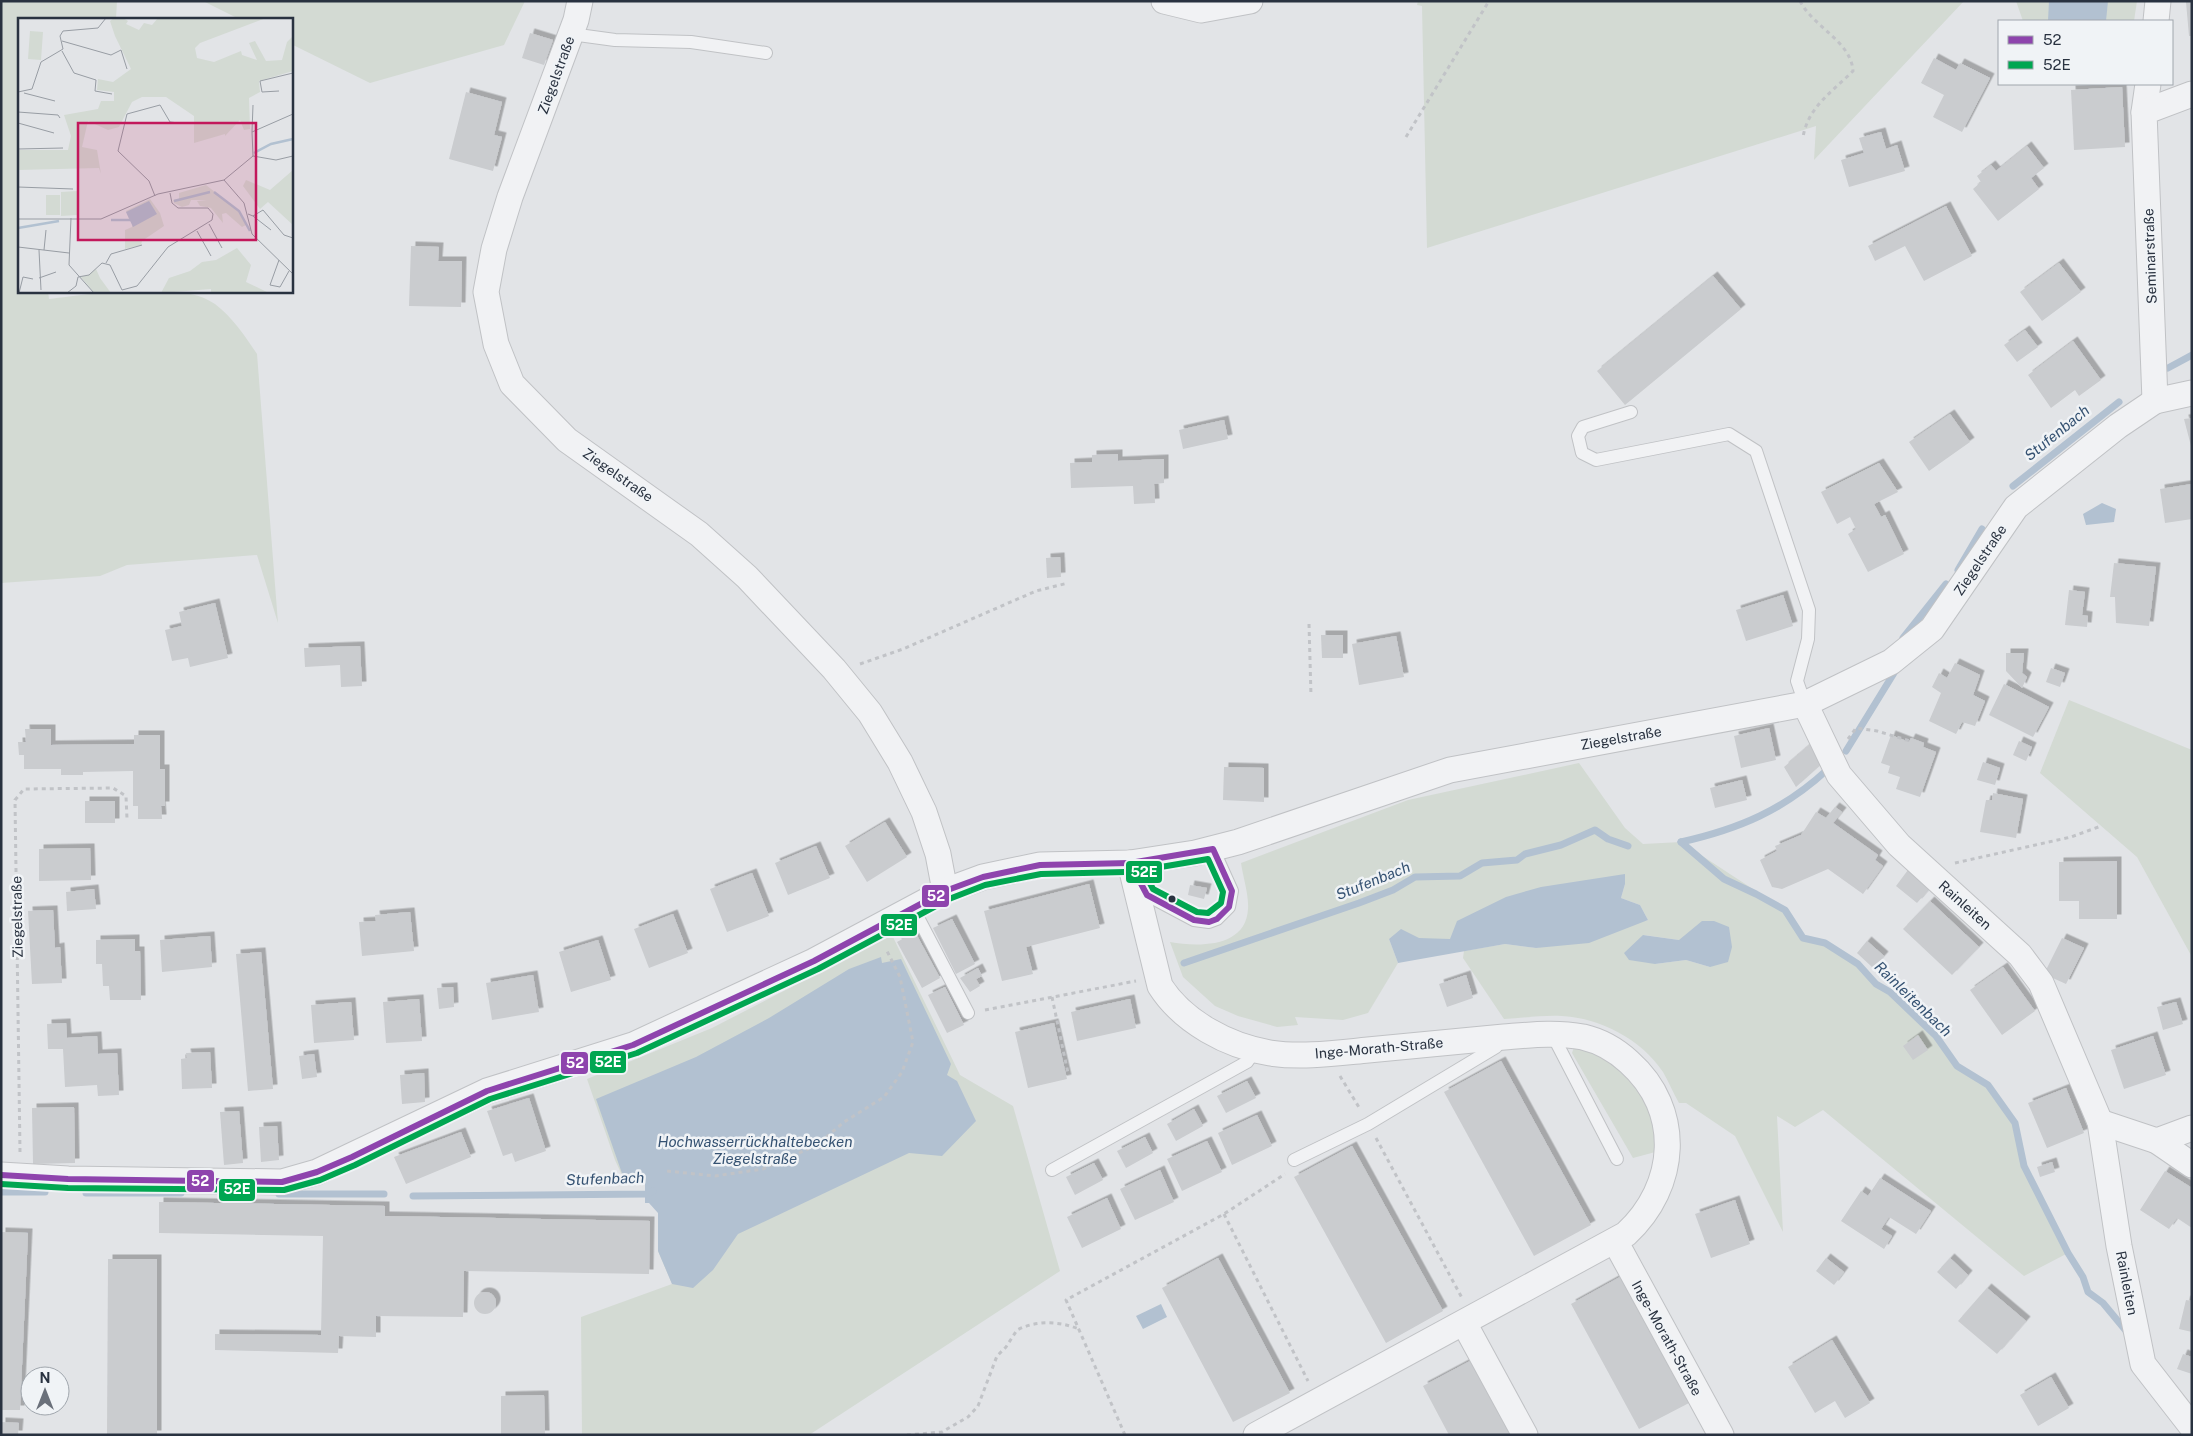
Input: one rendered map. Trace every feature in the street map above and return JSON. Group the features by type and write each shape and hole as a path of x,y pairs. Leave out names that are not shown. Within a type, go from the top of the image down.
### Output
{"street":[{"name":"Ziegelstraße","path":"580,1 571,34 510,197 494,249 486,292 496,344 512,384 567,440 699,534 747,576 834,669 870,713 900,762 924,812 938,854 945,891"},
{"path":"1164,1 1201,10 1250,1"},
{"path":"2156,20 2158,1"},
{"name":"Seminarstraße","path":"2148,85 2144,112 2155,401"},
{"path":"2144,112 2192,94"},
{"name":"Ziegelstraße","path":"10,1175 68,1179 282,1182 317,1172 488,1091 633,1045 814,961 945,891 983,877 1040,865 1130,863 1213,849 1450,770 1805,704 1891,662 1917,642 1932,628 2016,507 2118,426 2155,401 2192,392"},
{"name":"Rainleiten","path":"1805,704 1839,775 1899,845 2020,955 2041,982 2100,1122 2120,1246 2143,1364 2192,1427"},
{"name":"Inge-Morath-Straße","path":"1130,863 1156,977 1167,998 1189,1018 1221,1037 1271,1053 1330,1053 1552,1034 1586,1038 1607,1046 1623,1056 1638,1070 1652,1088 1667,1134 1668,1149 1661,1184 1656,1197 1634,1226 1616,1241 1530,1285 1464,1323 1256,1435"},
{"path":"2100,1122 2157,1141 2192,1165"},
{"path":"2157,1141 2192,1128"},
{"name":"Inge-Morath-Straße","path":"1616,1241 1721,1435"},
{"path":"1464,1323 1525,1435"}],"lane":[{"path":"571,34 615,40 691,42 766,53"},
{"path":"1631,412 1583,427 1578,436 1582,453 1596,460 1729,434 1756,451 1809,610 1808,639 1797,681 1805,704"},
{"path":"1130,863 1147,896 1194,920 1209,922 1217,919 1229,907 1232,891 1213,849"},
{"path":"914,908 968,1014"},
{"path":"1552,1034 1618,1159"},
{"path":"1294,1160 1368,1124 1496,1047 1503,1038"},
{"path":"1052,1170 1247,1062 1256,1049"}],"path":[{"path":"1406,137 1489,1"},
{"path":"1800,1 1822,29 1842,45 1852,62 1853,71 1813,109 1805,123 1803,137"},
{"path":"852,664 866,663 896,652 1036,591 1068,583"},
{"path":"1309,624 1311,696"},
{"path":"1856,728 1910,741"},
{"name":"Ziegelstraße","path":"10,1175 15,800 24,789 114,788 126,796 127,819"},
{"path":"1928,872 1945,865 2071,837 2101,826"},
{"path":"667,1171 715,1176 763,1169 817,1145 844,1122 884,1097 902,1072 914,1042 900,977 892,961"},
{"path":"968,1014 1156,977"},
{"path":"1052,997 1068,1073"},
{"path":"1342,1079 1448,1272"},
{"path":"1125,1435 1066,1300 1224,1214 1293,1169 1294,1160"},
{"path":"1224,1214 1293,1353 1320,1401"},
{"path":"907,1435 942,1432 968,1417 978,1406 997,1356 1006,1347 1017,1330 1033,1324 1056,1323 1079,1329"}],"shaded area":[{"path":"1,1 117,1 116,18 18,18 18,292 48,292 49,299 110,292 180,292 200,296 215,304 238,328 257,354 278,623 257,555 127,565 100,576 1,583"},
{"path":"203,1 525,1 504,45 370,83 292,44 292,18 237,18"},
{"path":"1418,1 1964,1 1814,160 1816,126 1427,248 1422,6 1417,5"},
{"path":"2016,1 2137,1 2134,20 2023,20"},
{"path":"2069,700 2192,750 2192,957 2137,857 2040,773"},
{"path":"1579,763 1625,828 1643,844 1681,842 1785,910 1803,938 1825,943 1858,964 1876,984 1890,992 1936,1036 1957,1066 1988,1085 2015,1123 2024,1166 2068,1253 2024,1276 1823,1110 1795,1127 1777,1116 1783,1232 1735,1136 1686,1103 1679,1103 1663,1072 1654,1060 1631,1040 1605,1026 1576,1018 1548,1016 1504,1019 1463,958 1464,951 1505,944 1536,948 1648,920 1640,905 1621,898 1625,884 1450,939 1389,939 1398,963 1368,1013 1343,1020 1295,1017 1298,1025 1277,1027 1238,1016 1215,1006 1183,977 1170,942 1206,944 1219,942 1230,938 1239,931 1245,922 1248,904 1241,863 1408,800","holes":["1644,935 1679,940 1710,967 1686,960 1655,964"]},
{"path":"892,935 960,1075 1013,1106 1060,1271 809,1435 582,1435 581,1317 672,1284 658,1251 658,1213 654,1183 625,1182 615,1160 587,1079 712,1028"},
{"path":"1574,1047 1610,1061 1631,1080 1645,1101 1653,1124 1659,1151 1633,1158 1572,1053"}],"water":[{"path":"2049,1 2108,1 2106,20 2048,20"},
{"path":"2102,503 2116,509 2114,522 2086,525 2083,514"},
{"path":"1625,874 1625,884 1621,898 1640,905 1648,920 1589,943 1536,948 1505,944 1398,963 1389,939 1401,929 1419,938 1450,939 1457,921 1506,897 1541,887"},
{"path":"1702,921 1714,921 1729,927 1732,947 1728,962 1710,967 1686,960 1655,964 1629,960 1624,953 1643,935 1679,940"},
{"name":"Hochwasserrückhaltebecken Ziegelstraße","path":"881,957 882,963 901,959 951,1064 947,1075 957,1081 976,1121 942,1156 909,1153 738,1234 713,1270 693,1288 672,1284 658,1251 658,1213 649,1203 645,1203 645,1183 625,1182 596,1099 696,1057 769,1018 849,969"},
{"path":"1161,1304 1167,1317 1143,1329 1136,1316"}],"building":[{"path":"2186,2 2192,2 2192,36 2189,36"},
{"path":"530,33 553,40 544,65 522,58"},
{"path":"1934,58 1956,70 1960,63 1990,78 1962,132 1933,117 1944,95 1921,83"},
{"path":"2122,87 2125,147 2074,150 2071,90"},
{"path":"466,92 502,102 494,135 502,137 493,171 449,159"},
{"path":"1881,132 1886,149 1897,145 1905,171 1849,187 1841,160 1864,153 1859,138"},
{"path":"2027,146 2044,168 2031,178 2039,189 1998,221 1973,189 1981,182 1977,176 1991,165 1996,171"},
{"path":"1946,206 1972,256 1924,281 1905,246 1875,261 1868,246"},
{"path":"411,246 439,247 438,261 462,261 461,307 409,306"},
{"path":"2059,263 2081,292 2042,321 2020,292"},
{"path":"1713,276 1741,309 1625,405 1597,371"},
{"path":"2025,330 2038,347 2017,362 2004,345"},
{"path":"2073,341 2101,380 2079,396 2075,390 2051,408 2028,375"},
{"path":"1950,414 1970,442 1929,471 1909,442"},
{"path":"2192,418 2192,446 2191,446 2184,419"},
{"path":"1224,420 1228,439 1183,449 1179,430"},
{"path":"1118,454 1118,461 1164,459 1164,483 1154,484 1155,503 1134,504 1133,486 1071,488 1070,463 1092,462 1092,455"},
{"path":"1879,463 1898,492 1874,504 1881,517 1885,515 1904,554 1868,572 1848,534 1856,529 1850,517 1837,524 1821,492"},
{"path":"2192,484 2192,519 2165,523 2160,489"},
{"path":"1060,557 1061,577 1047,578 1046,558"},
{"path":"2114,563 2156,567 2149,626 2116,623 2115,597 2110,597"},
{"path":"2069,590 2085,592 2082,615 2088,616 2087,627 2065,625"},
{"path":"1783,595 1793,626 1746,641 1736,610"},
{"path":"215,603 228,658 190,667 188,658 172,661 165,630 182,626 179,612"},
{"path":"1321,635 1343,635 1343,658 1322,658"},
{"path":"1396,636 1404,677 1359,685 1352,644"},
{"path":"360,646 362,686 341,687 340,665 305,667 304,648"},
{"path":"2006,653 2024,653 2022,673 2027,677 2022,688 2006,671"},
{"path":"1955,663 1980,675 1973,695 1985,701 1975,726 1962,722 1956,734 1929,721 1941,693 1932,687 1939,673 1947,678"},
{"path":"2051,668 2065,673 2060,687 2046,682"},
{"path":"2004,684 2049,707 2033,737 1989,715"},
{"path":"1769,728 1776,760 1741,768 1734,736"},
{"path":"25,729 51,729 51,745 134,744 134,735 160,735 160,769 165,769 165,806 161,806 162,819 138,819 138,806 133,806 133,771 83,772 83,775 61,775 61,769 24,769 24,755 19,755 18,742 26,742"},
{"path":"1891,735 1909,742 1911,738 1924,743 1923,747 1936,752 1920,797 1896,789 1900,777 1888,773 1890,766 1881,763"},
{"path":"2019,741 2032,747 2026,761 2013,755"},
{"path":"1813,742 1825,761 1796,787 1784,767"},
{"path":"1983,762 2000,768 1995,785 1977,780"},
{"path":"1224,767 1264,768 1264,802 1223,800"},
{"path":"1742,780 1747,800 1715,808 1710,788"},
{"path":"1993,793 2023,799 2016,838 1980,832 1986,800 1992,800"},
{"path":"85,801 115,801 115,823 85,823"},
{"path":"1835,807 1842,812 1833,823 1878,855 1875,860 1883,866 1863,894 1828,869 1782,889 1772,887 1760,860 1777,851 1775,846 1801,835 1816,812 1826,818"},
{"path":"885,822 907,857 867,882 845,846"},
{"path":"816,846 830,878 788,895 775,863"},
{"path":"90,848 91,880 39,881 39,849"},
{"path":"2117,861 2117,919 2079,919 2079,901 2059,901 2059,862"},
{"path":"1908,870 1930,888 1917,903 1896,886"},
{"path":"752,873 769,916 727,932 710,889"},
{"path":"1089,884 1100,928 1026,947 1033,974 1002,981 984,911"},
{"path":"1190,885 1207,888 1204,899 1188,895"},
{"path":"94,889 96,909 67,911 66,892"},
{"path":"1930,901 1979,947 1952,975 1903,929"},
{"path":"53,910 55,948 60,947 62,983 32,984 28,911"},
{"path":"410,912 414,951 362,956 359,922 376,921 375,915"},
{"path":"673,914 688,953 649,968 634,929"},
{"path":"952,919 975,964 956,974 933,928"},
{"path":"915,932 940,978 922,988 897,942"},
{"path":"210,936 212,967 162,972 160,940"},
{"path":"2062,938 2084,948 2066,984 2044,974"},
{"path":"135,939 135,951 140,951 141,1000 110,1000 109,986 103,986 102,964 96,964 96,940"},
{"path":"598,940 611,980 571,992 559,952"},
{"path":"1867,941 1884,956 1873,968 1857,953"},
{"path":"261,952 273,1089 248,1091 236,954"},
{"path":"2003,967 2035,1011 2002,1035 1970,990"},
{"path":"978,968 982,976 976,979 980,986 970,992 960,978"},
{"path":"533,975 539,1012 492,1020 486,983"},
{"path":"1466,975 1473,998 1447,1007 1439,984"},
{"path":"453,987 454,1007 439,1009 437,988"},
{"path":"945,987 964,1025 947,1033 928,995"},
{"path":"419,999 422,1041 386,1043 383,1002"},
{"path":"1130,999 1136,1028 1077,1041 1071,1012"},
{"path":"351,1002 354,1040 314,1043 311,1005"},
{"path":"2176,1002 2183,1024 2163,1030 2157,1007"},
{"path":"66,1023 67,1038 97,1036 98,1054 117,1053 119,1095 98,1096 97,1085 65,1087 63,1049 48,1049 47,1024"},
{"path":"1054,1023 1067,1079 1028,1088 1015,1032"},
{"path":"1918,1035 1928,1050 1913,1060 1903,1046"},
{"path":"2153,1036 2166,1075 2124,1089 2111,1050"},
{"path":"210,1052 212,1088 182,1089 181,1059 187,1058 186,1053"},
{"path":"314,1054 317,1077 302,1079 299,1056"},
{"path":"1501,1061 1591,1225 1534,1256 1444,1092"},
{"path":"424,1073 425,1102 402,1104 400,1075"},
{"path":"1247,1081 1256,1098 1226,1113 1217,1096"},
{"path":"2066,1088 2084,1133 2047,1148 2028,1103"},
{"path":"529,1098 546,1151 515,1162 512,1153 503,1156 487,1111"},
{"path":"74,1107 75,1163 33,1164 32,1108"},
{"path":"1194,1109 1203,1126 1176,1141 1167,1124"},
{"path":"239,1111 243,1163 224,1165 220,1112"},
{"path":"1257,1115 1272,1146 1232,1165 1218,1133"},
{"path":"277,1126 279,1160 261,1162 259,1127"},
{"path":"461,1132 471,1157 406,1184 394,1157"},
{"path":"1145,1137 1153,1153 1126,1168 1117,1151"},
{"path":"1207,1141 1222,1172 1182,1191 1167,1159"},
{"path":"1352,1146 1443,1311 1386,1343 1294,1177"},
{"path":"2052,1162 2055,1172 2040,1177 2037,1167"},
{"path":"1094,1163 1103,1180 1075,1195 1066,1177"},
{"path":"1160,1170 1174,1202 1135,1220 1120,1189"},
{"path":"2165,1171 2192,1188 2192,1228 2177,1218 2169,1229 2140,1210"},
{"path":"1880,1178 1931,1211 1916,1234 1889,1217 1881,1229 1892,1236 1884,1249 1841,1221 1861,1191 1868,1196"},
{"path":"1107,1198 1121,1229 1082,1248 1067,1217"},
{"path":"1735,1200 1750,1244 1711,1258 1695,1214"},
{"path":"159,1202 385,1206 385,1216 650,1221 649,1274 464,1271 463,1317 376,1316 376,1337 339,1336 338,1353 215,1350 215,1334 321,1335 323,1236 159,1233"},
{"path":"1,1232 28,1233 22,1366 20,1366 20,1410 1,1410"},
{"path":"1218,1258 1290,1393 1233,1422 1162,1288"},
{"path":"1826,1258 1844,1272 1834,1285 1816,1271"},
{"path":"1950,1258 1968,1275 1956,1289 1937,1272"},
{"path":"108,1259 157,1259 157,1435 107,1435"},
{"path":"1620,1277 1689,1403 1639,1429 1571,1304"},
{"path":"1987,1288 2026,1321 1997,1354 1958,1321"},
{"path":"485,1292 493,1295 496,1303 493,1311 485,1314 477,1311 474,1303 477,1295"},
{"path":"2186,1300 2192,1301 2192,1332 2179,1329"},
{"path":"1832,1340 1870,1403 1845,1418 1835,1401 1815,1413 1788,1367"},
{"path":"2183,1354 2192,1357 2192,1374 2177,1369"},
{"path":"1472,1360 1512,1435 1449,1435 1423,1386"},
{"path":"2051,1377 2069,1408 2038,1426 2020,1395"},
{"path":"544,1395 545,1435 501,1435 501,1396"},
{"path":"1,1422 19,1423 18,1435 1,1435"}],"waterway":[{"name":"Stufenbach","path":"2168,368 2192,355"},
{"name":"Stufenbach","path":"2013,486 2119,402"},
{"name":"Stufenbach","path":"1958,570 1982,529"},
{"name":"Stufenbach","path":"1903,638 1946,584"},
{"name":"Stufenbach","path":"1846,751 1894,673"},
{"name":"Stufenbach","path":"1681,842 1722,831 1760,816 1795,796 1828,769"},
{"name":"Stufenbach","path":"1184,963 1359,903 1393,890 1415,877 1460,876 1482,863 1517,860 1525,854 1561,845 1595,830 1608,839 1628,846"},
{"name":"Rainleitenbach","path":"1681,842 1724,879 1785,910 1803,938 1825,943 1858,964 1876,984 1890,992 1936,1036 1957,1066 1988,1085 2015,1123 2024,1166 2068,1253 2083,1277 2088,1292 2103,1303 2127,1332"},
{"name":"Stufenbach","path":"413,1196 647,1194 653,1191"},
{"name":"Stufenbach","path":"1,1192 45,1192"},
{"name":"Stufenbach","path":"86,1193 181,1193"},
{"name":"Stufenbach","path":"279,1194 384,1194"}],"transit line":[{"name":"52","path":"1213,849 1232,891 1229,907 1217,919 1209,922 1194,920 1147,895 1130,863 1213,849"},
{"name":"52E","path":"1208,859 1223,892 1221,903 1208,913 1197,912 1153,889 1143,870 1208,859"},
{"name":"52","path":"1,1175 68,1179 282,1182 317,1172 352,1157 487,1091 633,1045 814,961 945,891 983,877 1040,865 1130,863"},
{"name":"52E","path":"1,1184 68,1188 284,1190 320,1180 355,1165 490,1099 637,1053 818,969 949,899 985,885 1041,874 1125,872"}]}
